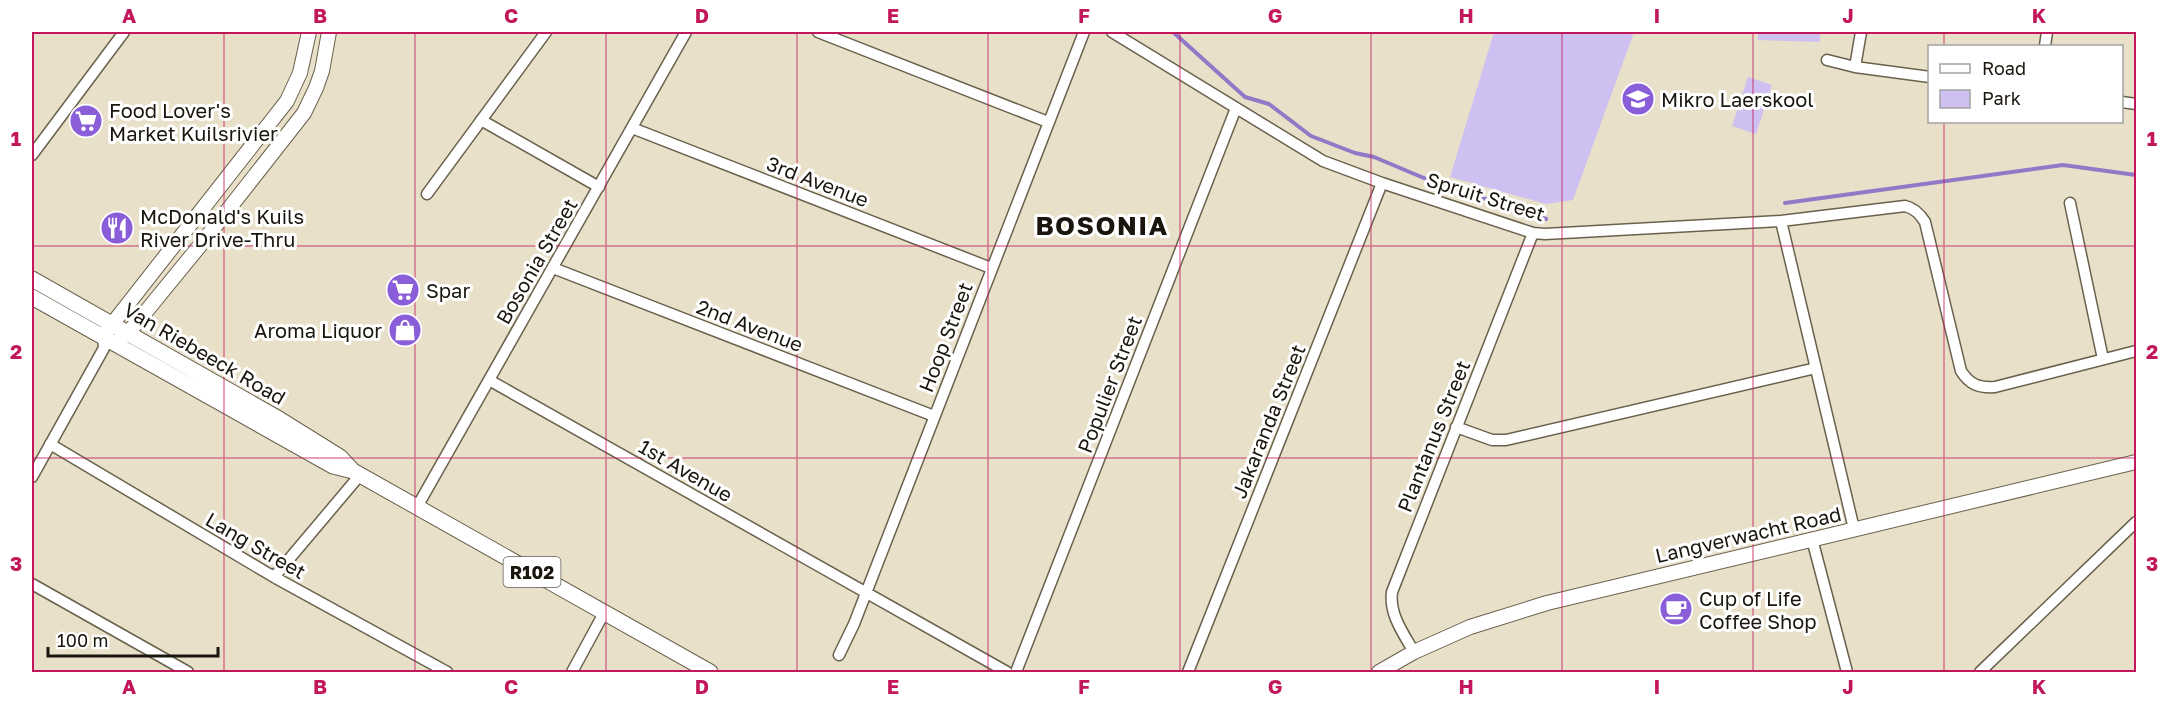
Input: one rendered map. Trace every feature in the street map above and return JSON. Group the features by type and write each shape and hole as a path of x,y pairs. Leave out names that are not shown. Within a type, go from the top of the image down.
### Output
{"main road":[{"name":"Van Riebeeck Road","path":"32,279 108,338"},
{"name":"Van Riebeeck Road","path":"32,297 333,466 356,473 710,672"},
{"name":"Van Riebeeck Road","path":"108,338 127,333 279,419 340,457 356,473"}],"street":[{"path":"32,477 108,338 287,101 300,74 309,32"},
{"path":"127,333 304,113 319,80 329,32"},
{"path":"427,194 546,32"},
{"name":"Bosonia Street","path":"417,507 686,32"},
{"path":"818,32 1048,122"},
{"name":"Hoop Street","path":"839,655 854,624 1084,32"},
{"name":"Spruit Street","path":"1112,32 1323,161 1533,233 1781,221 1910,207 1918,212 1925,222 1961,372 1972,384 1984,388 2136,351"},
{"path":"1855,67 1861,32"},
{"path":"32,155 121,35"},
{"path":"1827,60 1855,67 1928,77"},
{"name":"Populier Street","path":"1016,672 1236,108"},
{"path":"481,120 599,187"},
{"name":"3rd Avenue","path":"632,128 991,268"},
{"name":"Jakaranda Street","path":"1188,672 1382,183"},
{"path":"2070,203 2103,359"},
{"path":"1781,221 1854,529"},
{"name":"Plantanus Street","path":"1414,652 1393,614 1390,602 1392,592 1533,233"},
{"name":"2nd Avenue","path":"553,268 934,416"},
{"path":"1456,428 1492,440 1506,441 1816,368"},
{"name":"1st Avenue","path":"489,380 1007,672"},
{"name":"Lang Street","path":"50,444 274,577 447,672"},
{"name":"Langverwacht Road","path":"1379,672 1414,652 1470,627 1547,603 2136,462"},
{"path":"274,577 356,473"},
{"path":"1980,672 2136,522"},
{"path":"1812,539 1847,672"},
{"path":"32,584 188,672"},
{"path":"572,672 604,613"}],"green space":[{"path":"1494,32 1634,32 1573,200 1546,204 1450,177"},
{"path":"1758,32 1820,32 1820,42 1758,40"},
{"path":"1748,77 1772,85 1756,134 1732,126"}],"waterway":[{"path":"1173,32 1245,97 1269,104 1311,136 1355,153 1374,157 1431,181 1546,219"},
{"path":"1785,203 2063,165 2136,175"}],"place":[{"name":"Mikro Laerskool","path":"1638,99"},
{"name":"Food Lover's Market Kuilsrivier","path":"86,121"},
{"name":"McDonald's Kuils River Drive-Thru","path":"117,228"},
{"name":"Spar","path":"403,290"},
{"name":"Aroma Liquor","path":"405,330"},
{"name":"Cup of Life Coffee Shop","path":"1676,609"}],"district":[{"name":"BOSONIA","path":"1102,225"}]}
